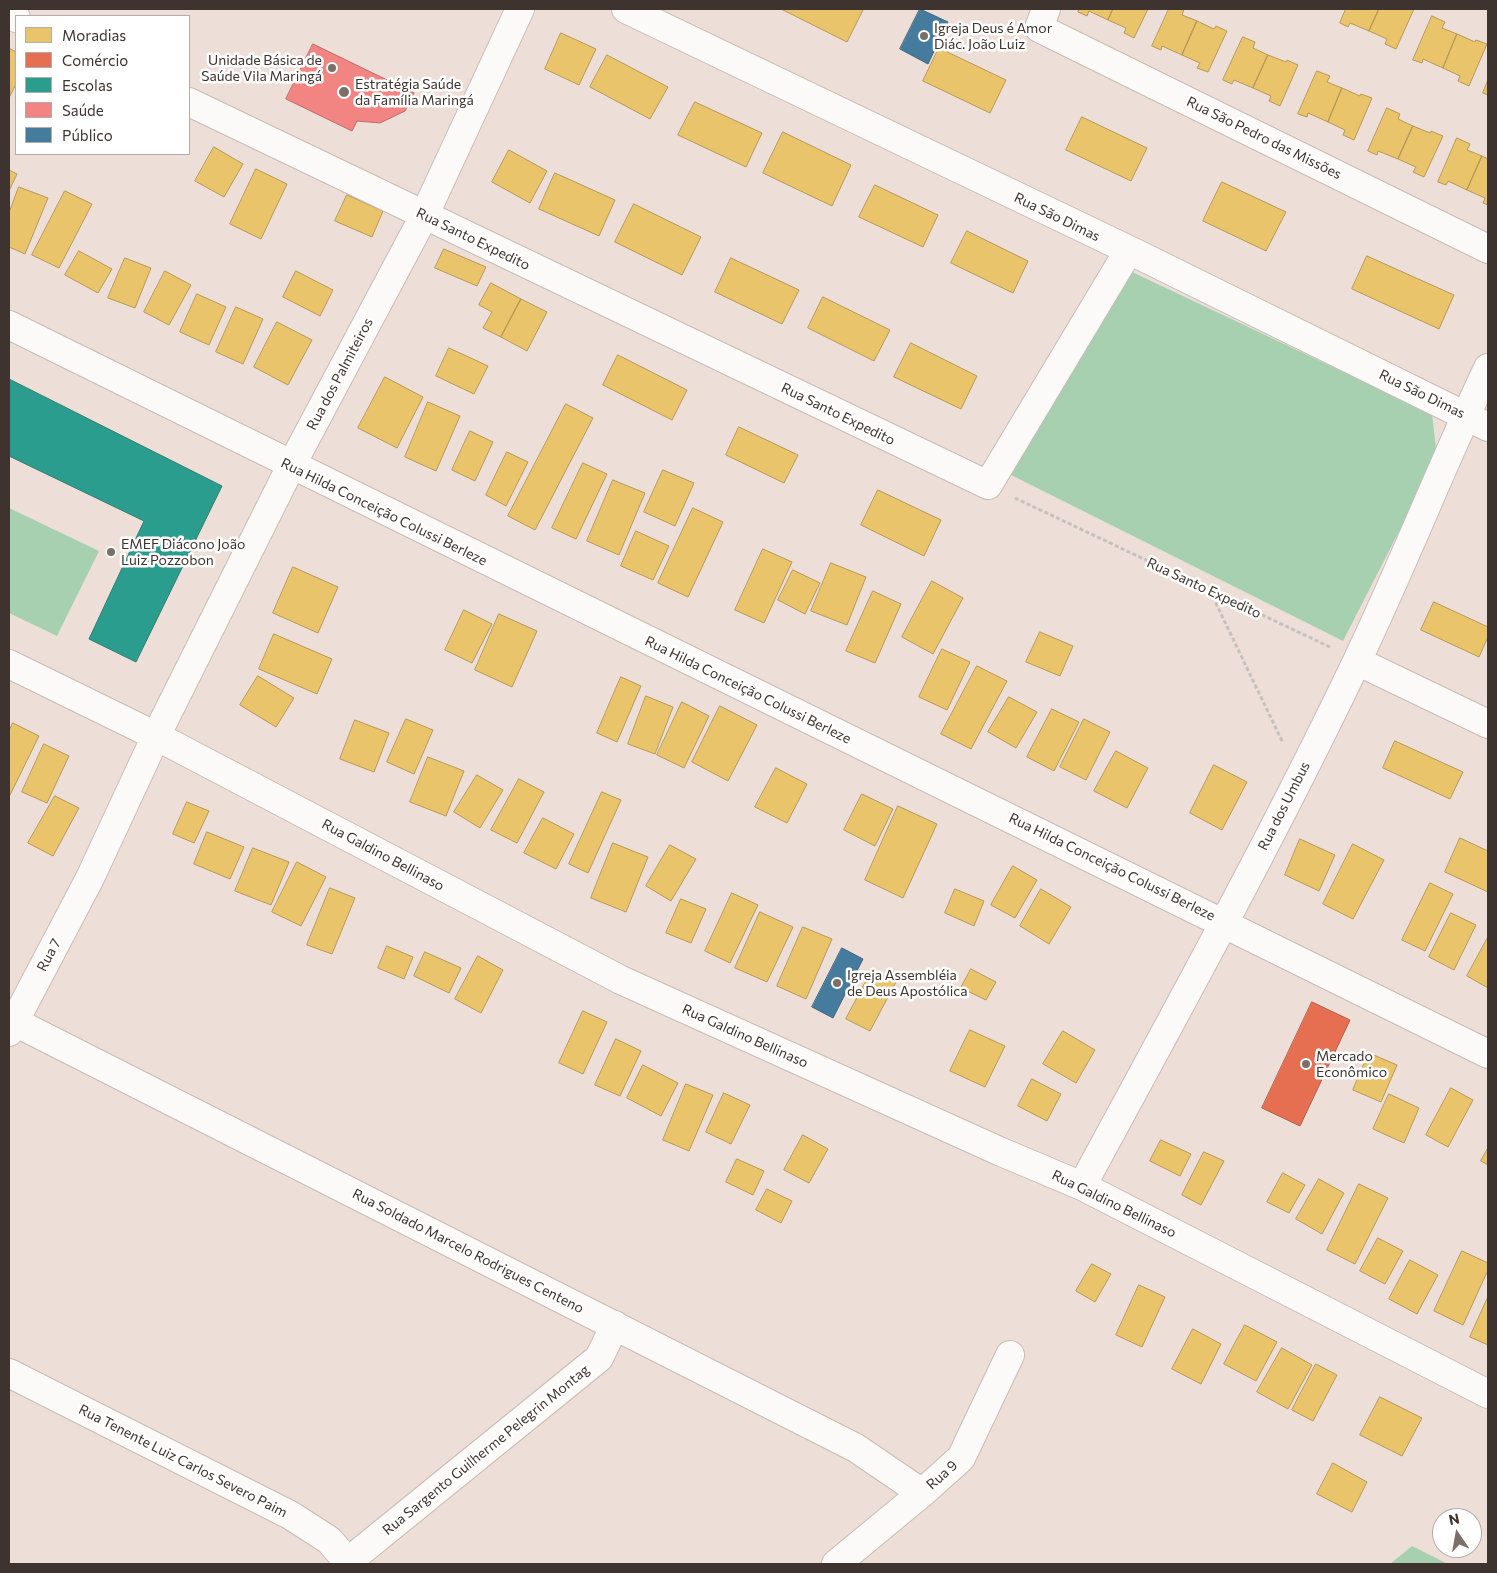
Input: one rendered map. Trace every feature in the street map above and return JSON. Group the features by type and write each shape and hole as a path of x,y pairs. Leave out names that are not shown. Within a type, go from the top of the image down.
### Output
{"street":[{"name":"Rua dos Palmiteiros","path":"156,736 291,466 424,216 520,9"},
{"name":"Rua São Dimas","path":"626,9 1129,250 1477,421"},
{"name":"Rua São Pedro das Missões","path":"1042,18 1488,249"},
{"name":"Rua Santo Expedito","path":"190,102 988,485"},
{"path":"988,485 1129,250"},
{"name":"Rua Hilda Conceição Colussi Berleze","path":"9,325 291,466 1225,922 1488,1054"},
{"name":"Rua dos Umbus","path":"1082,1186 1225,922 1477,421 1488,368"},
{"path":"1357,660 1488,724"},
{"name":"Rua Galdino Bellinaso","path":"9,664 156,736 622,980 999,1151 1082,1186 1488,1394"},
{"name":"Rua 7","path":"10,1024 90,878 156,736"},
{"name":"Rua Soldado Marcelo Rodrigues Centeno","path":"10,1024 615,1325 856,1448 922,1493"},
{"name":"Rua Sargento Guilherme Pelegrin Montag","path":"347,1563 599,1358 615,1325"},
{"name":"Rua 9","path":"836,1564 961,1458 1010,1355"},
{"name":"Rua Tenente Luiz Carlos Severo Paim","path":"9,1373 290,1515 329,1540 347,1563"}],"path":[{"name":"Rua Santo Expedito","path":"988,485 1357,660"},
{"path":"1210,590 1299,777"}],"green space":[{"path":"1130,271 1432,414 1437,457 1343,641 1005,472"},
{"path":"9,508 99,551 57,636 9,613"},
{"path":"1412,1546 1432,1556 1432,1558 1448,1564 1390,1564"}],"building: Moradias":[{"path":"784,9 861,9 863,10 847,42"},
{"path":"1080,9 1113,9 1108,20 1089,11 1087,16 1078,12"},
{"path":"1113,9 1148,9 1134,38 1124,33 1126,28 1108,20"},
{"path":"1169,9 1184,9 1182,15 1197,21 1182,55 1162,46 1161,50 1152,46"},
{"path":"1346,9 1379,9 1369,31 1350,23 1348,27 1340,23"},
{"path":"1379,9 1414,9 1396,49 1385,44 1387,39 1369,31"},
{"path":"1432,16 1445,22 1442,28 1457,34 1443,68 1423,59 1422,63 1413,60"},
{"path":"1197,21 1214,29 1216,26 1227,31 1208,72 1197,68 1200,63 1182,55"},
{"path":"561,33 596,49 579,85 545,69"},
{"path":"1457,34 1475,42 1476,40 1487,44 1469,86 1458,81 1460,76 1443,68"},
{"path":"1243,37 1255,42 1253,48 1268,55 1253,88 1234,80 1232,84 1223,80"},
{"path":"9,48 15,51 15,86 10,96"},
{"path":"939,48 1006,80 990,113 923,81"},
{"path":"607,55 668,87 650,119 590,87"},
{"path":"1268,55 1298,65 1280,106 1269,101 1271,96 1253,88"},
{"path":"1317,71 1330,76 1327,82 1342,88 1328,122 1308,113 1307,117 1298,114"},
{"path":"1488,80 1488,95 1483,93"},
{"path":"1342,88 1360,96 1361,94 1372,98 1354,140 1343,135 1345,130 1328,122"},
{"path":"695,102 762,133 746,167 678,135"},
{"path":"1387,108 1400,114 1398,119 1413,126 1398,159 1378,151 1377,155 1368,151"},
{"path":"1082,117 1147,148 1131,181 1066,150"},
{"path":"1413,126 1443,136 1424,177 1413,172 1416,167 1398,159"},
{"path":"783,132 851,165 832,206 763,173"},
{"path":"1457,138 1470,144 1467,150 1482,156 1467,190 1448,181 1446,185 1438,182"},
{"path":"214,147 243,164 224,197 195,181"},
{"path":"509,150 547,171 530,203 492,182"},
{"path":"1482,156 1488,159 1488,205 1483,203 1485,198 1467,190"},
{"path":"256,169 287,184 261,239 230,224"},
{"path":"9,170 17,174 9,191"},
{"path":"555,173 615,200 599,236 539,209"},
{"path":"1222,182 1286,212 1266,251 1203,221"},
{"path":"875,185 938,215 923,247 859,217"},
{"path":"19,187 48,198 25,254 9,247 9,213"},
{"path":"65,191 92,204 59,268 32,255"},
{"path":"347,195 383,211 372,237 335,221"},
{"path":"634,204 701,237 682,275 615,242"},
{"path":"967,231 1028,261 1013,293 951,263"},
{"path":"444,249 486,267 477,286 435,268"},
{"path":"79,251 112,269 98,293 65,275"},
{"path":"1367,256 1454,295 1439,329 1352,289"},
{"path":"125,258 151,268 135,308 108,298"},
{"path":"731,258 799,290 782,324 715,292"},
{"path":"165,271 191,285 169,325 144,312"},
{"path":"296,271 333,290 320,316 283,297"},
{"path":"491,283 521,299 501,337 483,328 492,312 479,305"},
{"path":"197,294 226,307 209,345 180,332"},
{"path":"823,297 890,330 874,361 808,328"},
{"path":"521,299 547,312 527,351 501,337"},
{"path":"236,307 263,319 243,364 216,352"},
{"path":"277,322 312,340 288,385 254,367"},
{"path":"911,343 977,376 961,409 894,377"},
{"path":"449,348 488,366 474,394 436,376"},
{"path":"618,355 687,390 672,420 603,385"},
{"path":"385,377 423,397 397,448 358,428"},
{"path":"428,402 460,416 436,471 405,457"},
{"path":"566,404 593,418 535,530 508,516"},
{"path":"739,427 798,455 784,483 726,455"},
{"path":"470,431 493,442 475,481 452,470"},
{"path":"507,452 528,462 506,506 486,495"},
{"path":"583,463 607,474 576,539 552,528"},
{"path":"663,470 694,483 675,526 644,512"},
{"path":"613,480 645,493 619,555 587,541"},
{"path":"878,490 941,520 924,556 861,525"},
{"path":"693,508 723,522 688,597 658,583"},
{"path":"636,531 669,546 653,580 621,566"},
{"path":"763,549 792,562 764,623 735,610"},
{"path":"831,563 866,577 847,625 811,611"},
{"path":"293,567 338,587 318,633 273,613"},
{"path":"793,570 820,583 805,614 778,600"},
{"path":"932,581 963,598 933,654 902,637"},
{"path":"873,591 901,604 875,663 846,651"},
{"path":"1434,602 1488,627 1488,637 1479,657 1421,630"},
{"path":"464,610 492,624 472,663 445,650"},
{"path":"499,614 537,631 512,687 475,670"},
{"path":"1040,632 1073,646 1060,676 1026,662"},
{"path":"274,634 332,659 317,694 259,669"},
{"path":"942,649 970,662 947,710 919,697"},
{"path":"977,666 1007,681 971,749 941,734"},
{"path":"258,676 294,698 276,727 240,705"},
{"path":"621,677 641,686 617,742 597,733"},
{"path":"646,696 673,707 655,754 628,744"},
{"path":"1009,697 1037,712 1016,748 988,732"},
{"path":"682,702 709,716 684,768 657,755"},
{"path":"720,706 757,725 728,781 692,762"},
{"path":"1052,709 1079,722 1054,771 1027,757"},
{"path":"406,719 433,730 414,774 387,762"},
{"path":"1084,719 1110,732 1086,780 1060,767"},
{"path":"355,720 389,733 374,772 340,759"},
{"path":"13,723 39,736 9,797 9,731"},
{"path":"1395,741 1463,772 1450,799 1383,768"},
{"path":"44,744 69,756 47,803 22,792"},
{"path":"1116,751 1148,768 1127,808 1094,791"},
{"path":"428,757 464,771 446,816 410,802"},
{"path":"1214,765 1247,782 1222,830 1190,813"},
{"path":"776,768 807,784 787,823 755,807"},
{"path":"477,775 503,790 480,828 454,812"},
{"path":"519,779 544,792 517,843 491,830"},
{"path":"602,792 621,800 588,873 569,864"},
{"path":"862,794 893,809 875,846 844,830"},
{"path":"55,796 79,808 53,856 28,843"},
{"path":"187,802 209,811 194,843 173,834"},
{"path":"898,806 937,824 903,898 865,880"},
{"path":"543,818 574,834 556,869 524,853"},
{"path":"207,832 244,847 230,879 194,864"},
{"path":"1460,838 1488,851 1488,892 1445,872"},
{"path":"1300,839 1335,855 1319,891 1285,875"},
{"path":"613,843 648,857 626,912 591,898"},
{"path":"1353,844 1384,860 1353,919 1323,904"},
{"path":"670,845 696,859 671,901 646,886"},
{"path":"253,848 289,862 271,905 235,891"},
{"path":"297,862 326,877 301,926 272,912"},
{"path":"1013,866 1037,880 1015,918 991,905"},
{"path":"1430,883 1453,894 1425,951 1402,940"},
{"path":"330,888 355,898 332,954 307,945"},
{"path":"955,889 984,901 974,926 945,913"},
{"path":"1041,889 1071,907 1049,944 1020,926"},
{"path":"732,893 758,905 730,963 705,951"},
{"path":"681,899 706,909 691,943 666,933"},
{"path":"760,912 793,927 767,982 735,968"},
{"path":"1451,913 1476,925 1454,970 1429,957"},
{"path":"803,927 832,939 806,999 777,986"},
{"path":"1488,937 1488,988 1467,976"},
{"path":"387,946 413,957 404,979 378,968"},
{"path":"425,952 461,968 449,993 414,976"},
{"path":"478,956 503,970 481,1013 455,999"},
{"path":"971,969 996,982 986,1000 961,988"},
{"path":"872,970 896,982 870,1031 846,1019"},
{"path":"583,1011 607,1022 583,1074 559,1063"},
{"path":"970,1030 1005,1046 985,1087 950,1071"},
{"path":"1063,1031 1095,1050 1076,1083 1043,1064"},
{"path":"616,1039 641,1051 620,1096 595,1085"},
{"path":"1369,1053 1397,1065 1381,1102 1353,1090"},
{"path":"643,1065 678,1083 661,1116 627,1098"},
{"path":"1032,1079 1061,1094 1047,1121 1018,1106"},
{"path":"686,1084 713,1095 689,1151 663,1140"},
{"path":"1451,1088 1473,1100 1448,1147 1426,1135"},
{"path":"724,1093 750,1105 731,1144 706,1132"},
{"path":"1389,1094 1419,1108 1404,1143 1373,1129"},
{"path":"803,1135 828,1149 809,1183 784,1170"},
{"path":"1161,1140 1191,1154 1180,1176 1150,1161"},
{"path":"1488,1148 1488,1165 1481,1161"},
{"path":"1204,1152 1224,1161 1201,1205 1182,1195"},
{"path":"737,1159 764,1171 753,1195 726,1182"},
{"path":"1283,1173 1305,1185 1289,1213 1267,1202"},
{"path":"1319,1179 1344,1193 1322,1234 1296,1219"},
{"path":"1359,1184 1388,1198 1355,1264 1327,1250"},
{"path":"767,1189 792,1201 781,1223 756,1210"},
{"path":"1378,1238 1403,1251 1385,1284 1360,1271"},
{"path":"1462,1251 1488,1263 1488,1270 1463,1325 1434,1311"},
{"path":"1410,1260 1438,1275 1417,1314 1389,1299"},
{"path":"1092,1264 1111,1274 1095,1302 1076,1291"},
{"path":"1139,1285 1165,1297 1142,1347 1116,1335"},
{"path":"1488,1297 1488,1345 1470,1337"},
{"path":"1245,1325 1277,1342 1256,1381 1224,1364"},
{"path":"1193,1329 1221,1344 1201,1384 1172,1369"},
{"path":"1282,1348 1312,1365 1288,1409 1257,1392"},
{"path":"1316,1364 1337,1375 1313,1421 1292,1410"},
{"path":"1380,1397 1422,1418 1402,1456 1360,1435"},
{"path":"1333,1463 1367,1482 1352,1512 1317,1494"}],"building: Comércio":[{"name":"Mercado Econômico","path":"1312,1002 1350,1020 1300,1126 1262,1108"}],"building: Escolas":[{"path":"9,379 222,486 136,662 89,639 144,521 9,456"}],"building: Saúde":[{"name":"Unidade Básica de Saúde Vila Maringá","path":"313,44 414,93 405,111 380,123 357,121 352,131 286,99"}],"building: Público":[{"name":"Igreja Deus é Amor Diác. João Luiz","path":"920,9 948,22 928,64 900,49"},
{"name":"Igreja Assembléia de Deus Apostólica","path":"842,948 863,959 833,1018 812,1007"}],"place":[{"name":"Igreja Deus é Amor Diác. João Luiz","path":"924,36"},
{"name":"Unidade Básica de Saúde Vila Maringá","path":"332,68"},
{"name":"Estratégia Saúde da Família Maringá","path":"344,92"},
{"name":"EMEF Diácono João Luiz Pozzobon","path":"111,552"},
{"name":"Igreja Assembléia de Deus Apostólica","path":"837,983"},
{"name":"Mercado Econômico","path":"1306,1064"}]}
